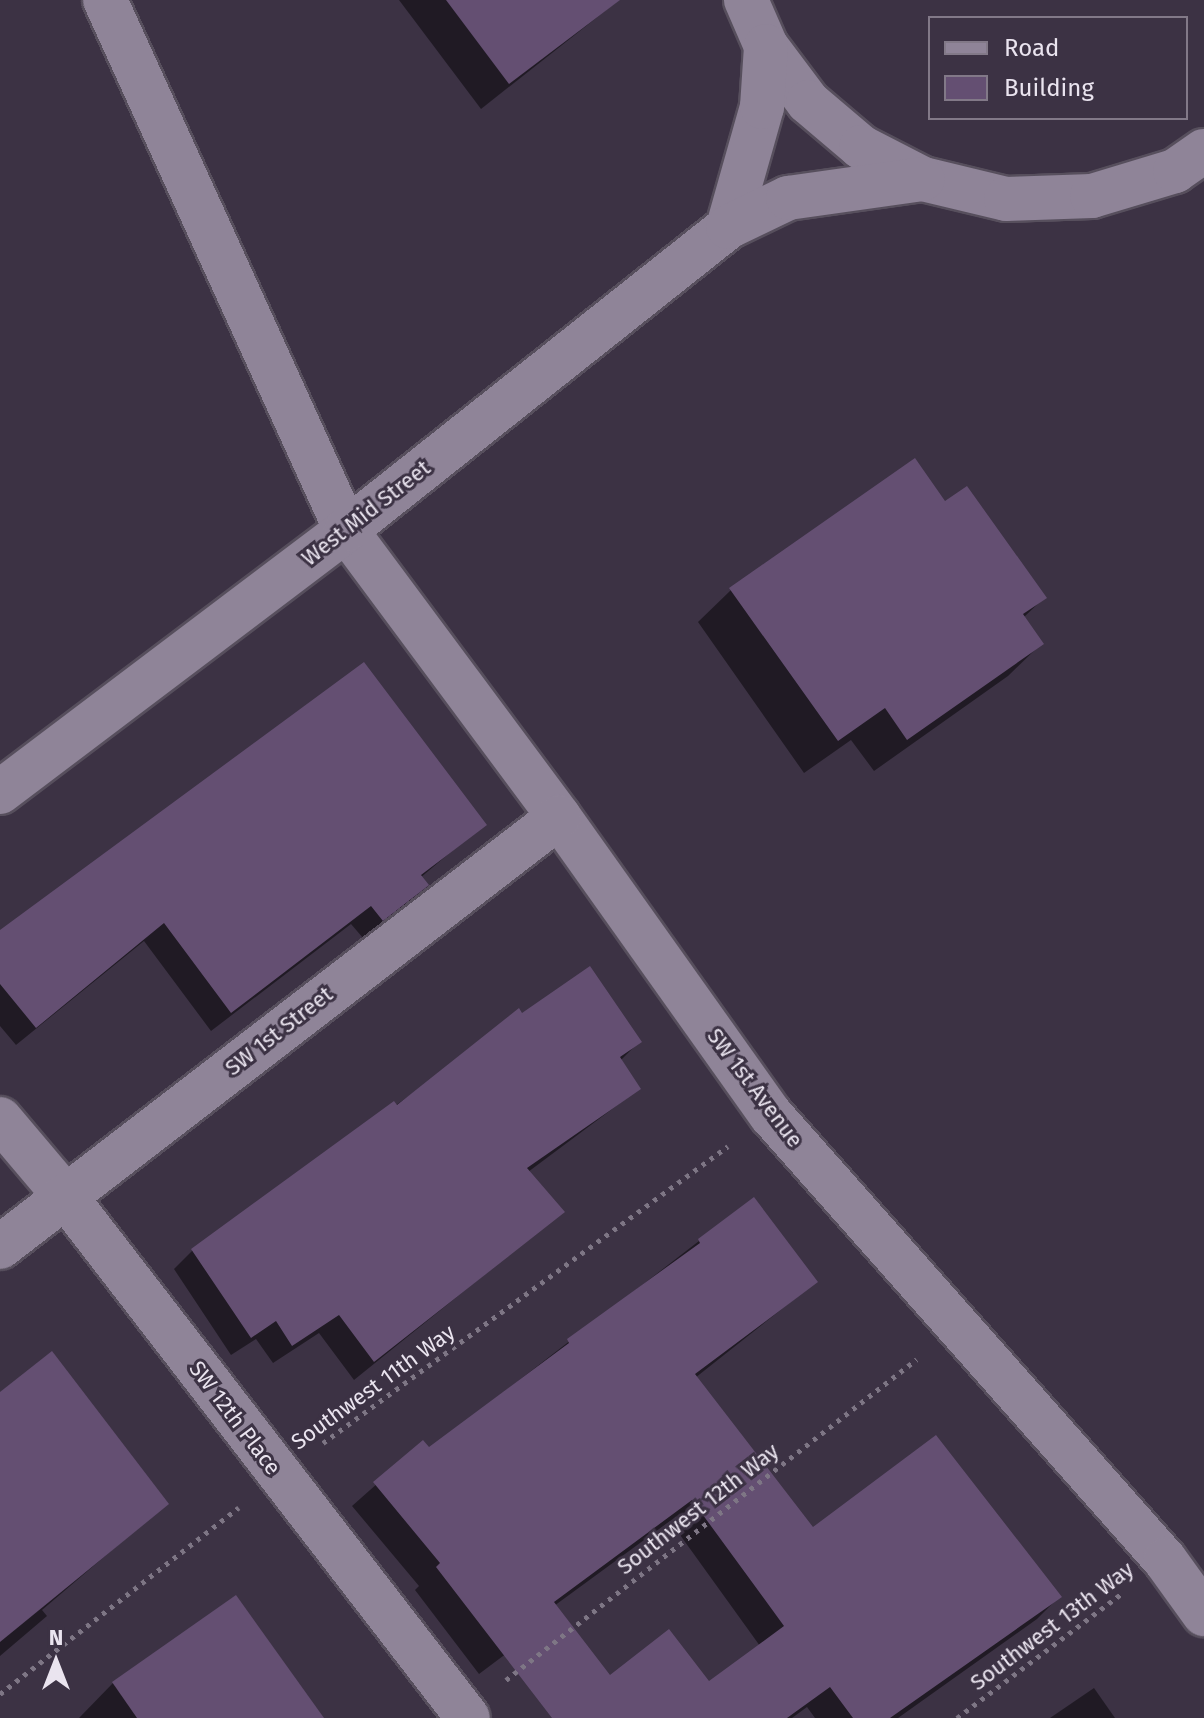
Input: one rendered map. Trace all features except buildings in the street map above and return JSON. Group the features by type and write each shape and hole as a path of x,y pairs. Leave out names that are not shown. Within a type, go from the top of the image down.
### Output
{"street":[{"name":"SW 1st Avenue","path":"105,0 346,530 559,817 771,1115 1165,1560 1204,1614"},
{"path":"746,0 766,46 819,111 861,147 923,179 1006,199 1092,196 1175,171 1204,151"},
{"path":"728,227 762,107 766,46"},
{"name":"West Mid Street","path":"0,792 346,530 728,227 788,198 923,179"},
{"name":"SW 1st Street","path":"0,1247 559,817"},
{"name":"SW 12th Place","path":"0,1119 65,1196 466,1716"}],"path":[{"name":"Southwest 11th Way","path":"0,1694 279,1476 771,1115"},
{"name":"Southwest 12th Way","path":"466,1716 959,1326"},
{"name":"Southwest 13th Way","path":"957,1718 1165,1560"}]}
